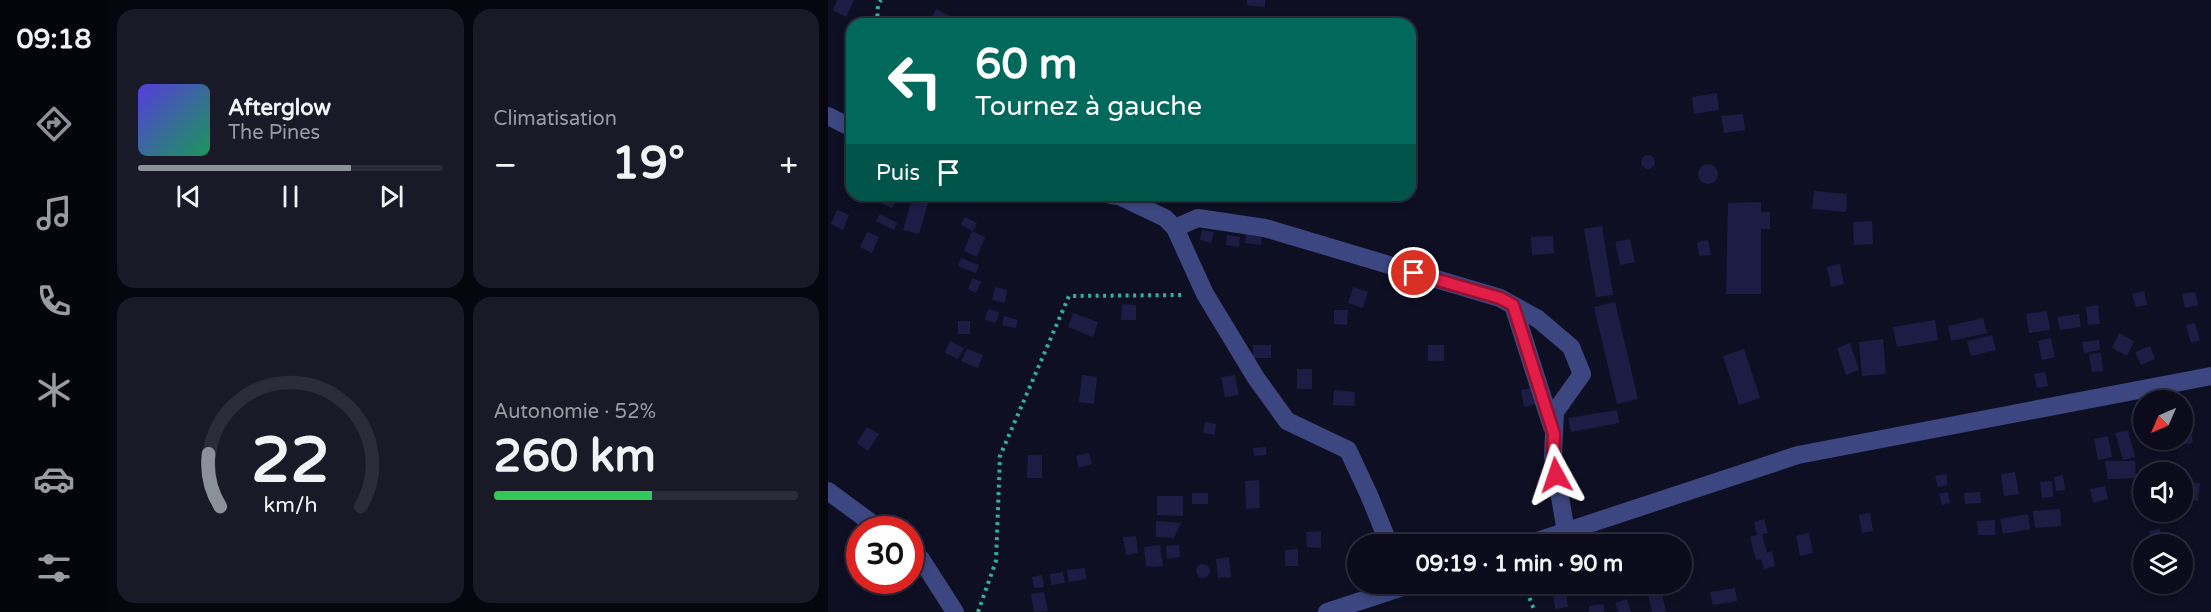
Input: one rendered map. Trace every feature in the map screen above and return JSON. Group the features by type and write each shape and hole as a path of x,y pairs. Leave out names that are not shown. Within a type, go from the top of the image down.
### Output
{"street":[{"path":"828,116 846,125"},
{"path":"1131,201 1165,218 1175,228 1205,294 1256,378 1287,421 1348,450 1385,534"},
{"path":"1175,228 1198,218 1265,228 1500,298 1538,319 1571,347 1582,375 1556,412 1553,456 1566,532"},
{"path":"1513,305 1554,434"},
{"path":"1560,534 1798,455 2211,376"},
{"path":"828,491 862,516"},
{"path":"924,564 955,612"},
{"path":"1327,612 1378,594"}],"path":[{"path":"878,18 878,4 881,0"},
{"path":"978,612 996,561 1000,456 1069,296 1205,294"},
{"path":"1528,594 1535,612"}],"building":[{"path":"837,0 854,0 846,17 833,10"},
{"path":"1247,0 1265,0 1265,7 1247,5"},
{"path":"936,9 954,18 932,18"},
{"path":"1717,93 1719,110 1694,114 1692,97"},
{"path":"1743,114 1745,130 1724,133 1721,116"},
{"path":"1648,155 1653,157 1655,162 1653,167 1648,169 1643,167 1641,162 1643,157"},
{"path":"1708,164 1715,167 1718,174 1715,181 1708,184 1701,181 1698,174 1701,167"},
{"path":"1814,191 1847,194 1846,212 1812,209"},
{"path":"876,201 895,201 892,208"},
{"path":"911,201 928,203 919,234 903,230"},
{"path":"1761,202 1761,212 1770,212 1770,229 1761,229 1761,294 1726,294 1728,203"},
{"path":"837,210 849,215 843,230 831,224"},
{"path":"880,214 897,223 894,230 876,221"},
{"path":"964,217 977,223 973,231 961,225"},
{"path":"1872,221 1873,244 1854,245 1853,222"},
{"path":"1602,226 1613,295 1596,297 1584,229"},
{"path":"1202,230 1214,232 1211,243 1200,240"},
{"path":"972,231 985,237 977,257 964,251"},
{"path":"867,232 879,237 872,253 860,247"},
{"path":"1246,233 1262,235 1261,245 1245,243"},
{"path":"1227,235 1240,237 1239,247 1226,245"},
{"path":"1553,236 1554,253 1532,255 1531,237"},
{"path":"1630,239 1635,262 1620,265 1615,242"},
{"path":"1708,240 1711,255 1699,256 1697,242"},
{"path":"961,258 979,265 976,273 958,266"},
{"path":"1840,264 1844,284 1831,287 1827,267"},
{"path":"973,278 981,282 976,293 968,289"},
{"path":"995,287 1007,290 1005,303 992,300"},
{"path":"1353,287 1368,292 1363,308 1348,303"},
{"path":"2144,291 2147,305 2136,307 2132,294"},
{"path":"2195,292 2198,305 2185,308 2182,294"},
{"path":"1615,302 1638,399 1617,404 1594,307"},
{"path":"1122,304 1136,305 1136,320 1121,320"},
{"path":"2098,305 2100,324 2088,325 2086,307"},
{"path":"988,309 999,312 996,323 985,320"},
{"path":"1334,310 1348,310 1347,325 1334,324"},
{"path":"2047,311 2050,330 2029,333 2026,314"},
{"path":"1073,313 1098,322 1093,337 1068,327"},
{"path":"2079,314 2081,327 2060,330 2057,317"},
{"path":"1004,316 1018,320 1016,328 1002,325"},
{"path":"1983,318 1987,333 1951,341 1948,326"},
{"path":"1935,320 1938,340 1897,347 1893,327"},
{"path":"958,321 970,321 970,334 958,334"},
{"path":"2195,323 2200,340 2191,343 2186,325"},
{"path":"2119,333 2134,341 2127,356 2112,348"},
{"path":"1992,335 1996,350 1971,356 1967,341"},
{"path":"2051,338 2055,357 2042,360 2038,341"},
{"path":"1883,339 1886,374 1862,376 1859,342"},
{"path":"2099,340 2100,350 2084,353 2082,342"},
{"path":"950,341 964,348 958,359 945,353"},
{"path":"1850,343 1859,370 1846,375 1837,348"},
{"path":"1253,345 1271,345 1271,358 1253,358"},
{"path":"1428,345 1444,345 1444,361 1428,361"},
{"path":"2150,346 2155,359 2141,365 2135,352"},
{"path":"967,349 983,355 978,368 961,361"},
{"path":"1744,349 1760,398 1739,405 1723,356"},
{"path":"2101,353 2103,371 2092,372 2089,354"},
{"path":"1297,369 1312,369 1312,389 1297,389"},
{"path":"2045,372 2048,386 2037,388 2034,374"},
{"path":"1082,375 1097,377 1094,404 1079,402"},
{"path":"1235,375 1239,395 1225,397 1221,377"},
{"path":"1533,388 1536,404 1524,407 1521,390"},
{"path":"1334,390 1355,392 1354,406 1333,405"},
{"path":"1617,410 1619,423 1571,432 1568,418"},
{"path":"1205,422 1216,424 1215,435 1203,433"},
{"path":"867,427 879,434 868,451 857,443"},
{"path":"2128,430 2135,457 2123,460 2115,433"},
{"path":"2108,436 2112,457 2098,460 2094,439"},
{"path":"1266,447 1266,455 1254,456 1253,448"},
{"path":"1089,453 1092,464 1079,468 1076,456"},
{"path":"1028,455 1042,455 1042,478 1027,478"},
{"path":"2105,461 2135,461 2133,462 2133,478 2108,479"},
{"path":"2015,472 2019,494 2004,496 2001,474"},
{"path":"1946,474 1948,485 1938,487 1935,476"},
{"path":"2063,475 2065,490 2056,491 2054,477"},
{"path":"1259,480 1260,508 1246,509 1245,481"},
{"path":"2052,481 2053,497 2042,498 2040,482"},
{"path":"2193,483 2200,483 2198,501 2193,500"},
{"path":"2105,486 2108,499 2093,503 2090,489"},
{"path":"1948,492 1950,503 1942,505 1939,494"},
{"path":"1980,492 1981,503 1965,504 1964,493"},
{"path":"1192,493 1208,493 1208,504 1192,504"},
{"path":"1157,496 1183,496 1183,516 1157,515"},
{"path":"2060,509 2061,526 2035,528 2033,511"},
{"path":"1870,513 1873,531 1862,533 1859,515"},
{"path":"2028,514 2030,529 2003,534 2000,519"},
{"path":"1764,519 1768,533 1762,534 1767,553 1772,551 1775,566 1764,569 1761,559 1756,560 1750,537 1757,535 1754,522"},
{"path":"1995,520 1995,535 1978,535 1977,521"},
{"path":"1156,521 1181,523 1174,538 1156,537"},
{"path":"2160,529 2161,534 2150,534 2149,531"},
{"path":"1321,531 1321,548 1307,547 1306,532"},
{"path":"1809,533 1813,553 1800,556 1796,536"},
{"path":"1136,536 1138,553 1126,555 1123,537"},
{"path":"1160,545 1163,566 1146,567 1144,547"},
{"path":"1179,545 1180,557 1167,559 1166,546"},
{"path":"1298,549 1298,566 1285,566 1285,550"},
{"path":"1229,557 1231,577 1218,578 1216,559"},
{"path":"1203,564 1208,566 1210,571 1208,576 1203,578 1198,576 1196,571 1198,566"},
{"path":"1085,568 1086,579 1069,582 1067,570"},
{"path":"1063,572 1065,583 1051,585 1050,574"},
{"path":"1042,575 1044,587 1034,588 1032,577"},
{"path":"1735,588 1737,601 1713,605 1710,592"},
{"path":"1044,592 1048,611 1034,612 1031,594"},
{"path":"1553,594 1566,594 1568,607 1555,609"},
{"path":"1648,594 1662,594 1666,612 1652,612"},
{"path":"1627,599 1631,612 1619,612 1615,603"},
{"path":"1604,604 1604,612 1589,612 1589,606"}],"route":[{"path":"1414,273 1500,298 1513,305 1554,434 1553,456 1556,475"}]}
